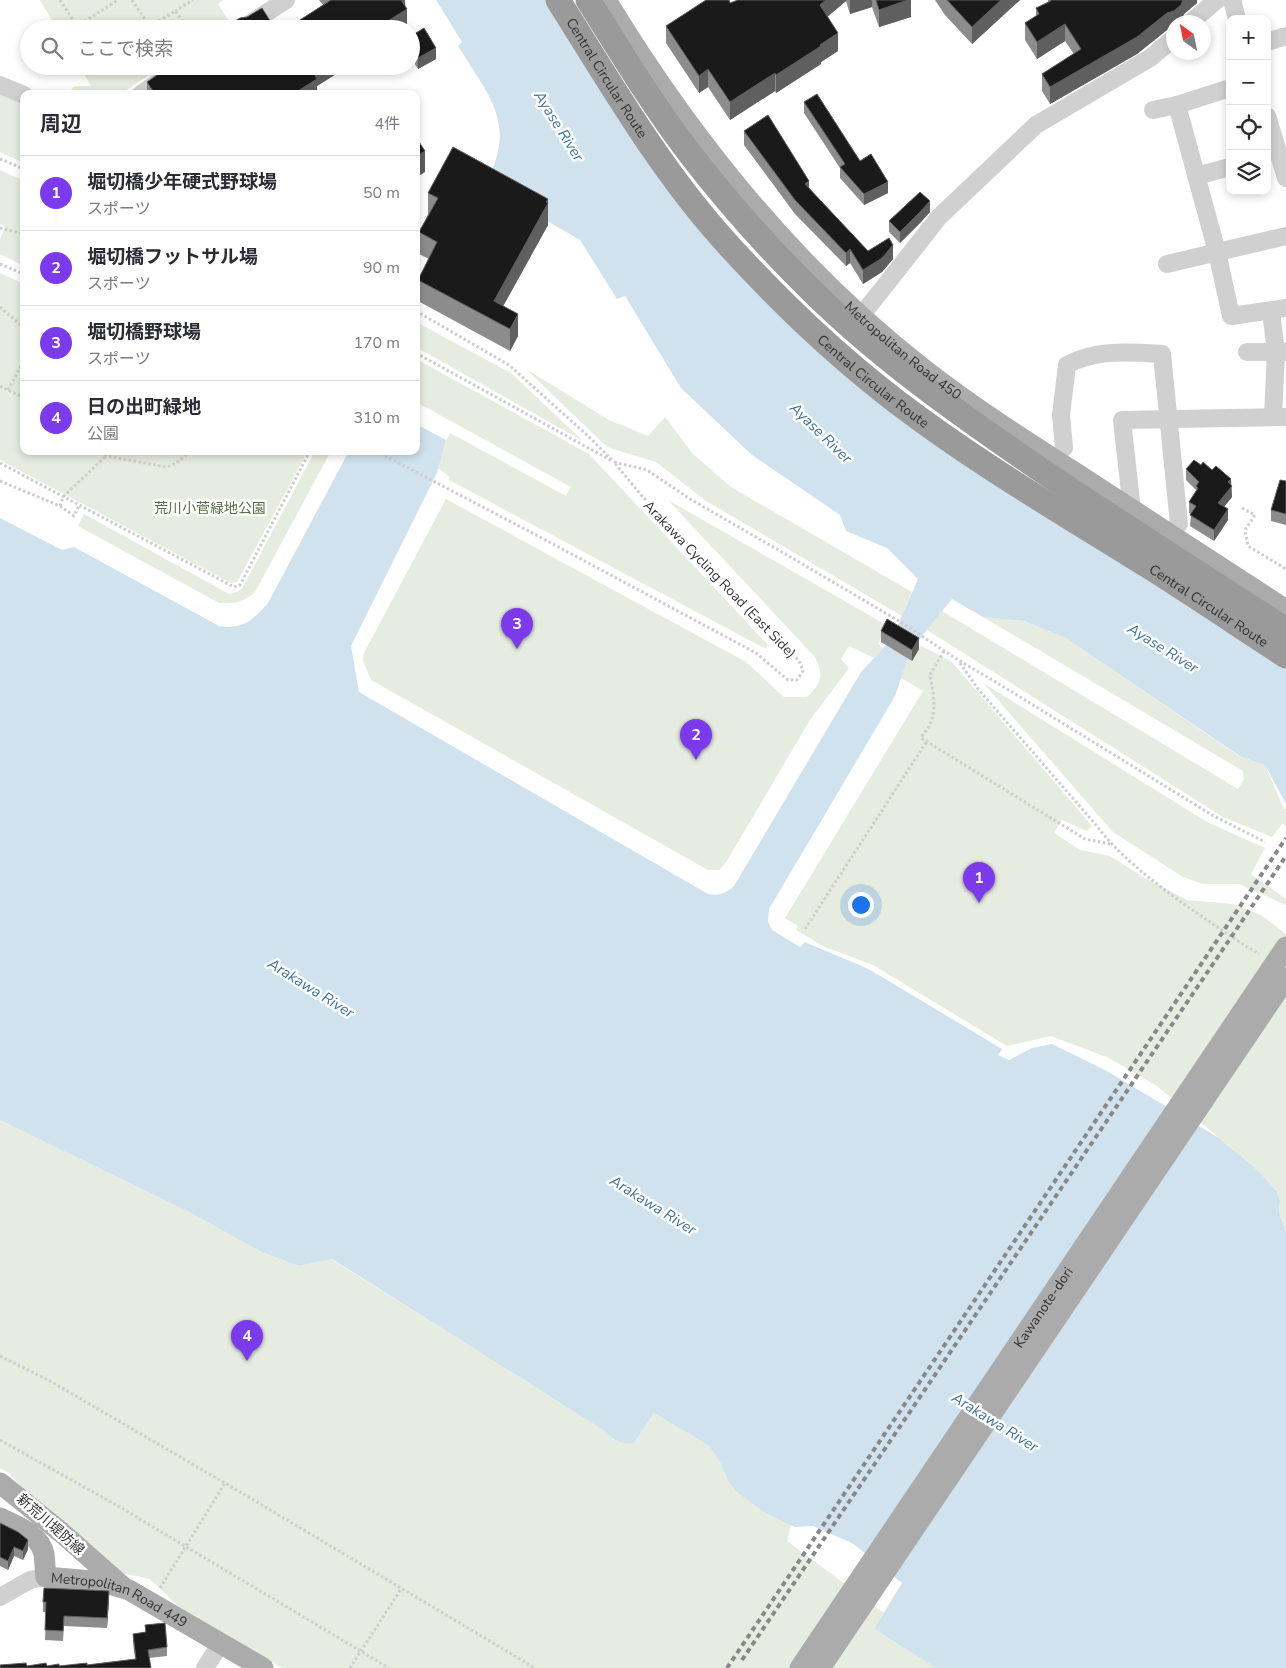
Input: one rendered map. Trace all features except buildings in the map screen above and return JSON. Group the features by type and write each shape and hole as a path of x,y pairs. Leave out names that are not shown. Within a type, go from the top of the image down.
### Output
{"highway":[{"name":"Central Circular Route","path":"558,0 612,87 689,197 726,242 794,313 895,400 959,447 1028,493 1149,567 1286,656"},
{"name":"Central Circular Route","path":"600,4 634,72 690,154 748,225 812,292 913,379 978,428 1068,489 1286,630"},
{"path":"600,4 658,114 694,169 734,221 817,308 876,362 957,428 1011,470 1149,567"}],"main road":[{"name":"Metropolitan Road 450","path":"600,4 700,140 749,202 800,258 861,316 925,370 988,416 1286,610"},
{"name":"Kawanote-dori","path":"800,1668 1286,947"},
{"name":"Kawanote-dori","path":"820,1668 1286,978"},
{"name":"新荒川堤防線","path":"0,1483 123,1587"},
{"name":"Metropolitan Road 449","path":"0,1518 28,1533 40,1542 44,1553 46,1577 103,1582 123,1587 263,1668"}],"street":[{"path":"256,20 286,0"},
{"path":"1199,15 1217,0"},
{"path":"1232,0 1236,15"},
{"path":"1271,41 1286,36"},
{"path":"861,316 939,217 1036,125 1150,58 1166,45"},
{"path":"147,90 170,75"},
{"path":"0,85 20,93"},
{"path":"1153,110 1177,105 1226,89"},
{"path":"1132,510 1122,420 1280,417 1281,352 1278,310 1231,316 1217,252 1177,105"},
{"path":"1271,143 1273,156 1286,178"},
{"path":"1196,176 1226,168"},
{"path":"1167,264 1286,236"},
{"path":"1064,448 1061,415 1067,365 1078,359 1125,351 1162,354 1179,524"},
{"path":"1247,352 1281,352"},
{"path":"2,1590 30,1580 46,1577"},
{"path":"205,1668 221,1643"}],"path":[{"path":"60,0 73,20"},
{"path":"86,20 111,2 118,0"},
{"path":"132,0 145,20"},
{"path":"161,20 193,0"},
{"path":"175,12 182,20"},
{"path":"0,158 20,166"},
{"path":"0,228 20,233"},
{"path":"0,264 20,272"},
{"path":"0,308 20,325"},
{"path":"420,313 509,365 614,462"},
{"path":"420,355 614,462"},
{"path":"8,390 20,368"},
{"path":"0,386 20,396"},
{"path":"60,506 63,497 106,456 166,467 175,464 186,455"},
{"path":"0,464 234,587 240,585 308,455"},
{"name":"Arakawa Cycling Road (East Side)","path":"384,455 756,654 788,680 797,680 803,671 793,653 641,495 614,462"},
{"name":"Arakawa Cycling Road (East Side)","path":"614,462 647,470 690,499 899,621 944,651"},
{"path":"0,481 60,506 74,516 79,506"},
{"path":"1242,508 1255,515 1245,530 1248,546 1286,569"},
{"path":"1111,844 1084,839 921,738 931,723 933,707 930,675 944,651 1212,815 1266,842"},
{"path":"958,660 978,689 1111,844 1156,884 1233,939 1263,957"},
{"path":"805,930 927,741"},
{"path":"0,1356 50,1382 225,1483 535,1668"},
{"path":"0,1440 118,1506 389,1668"},
{"path":"158,1590 225,1483"},
{"path":"350,1668 402,1589"}],"green space":[{"path":"40,0 223,0 218,4 228,20 52,20"},
{"path":"84,75 149,75 126,90 71,90 75,86 91,86"},
{"path":"0,93 20,101 20,161 0,152"},
{"path":"0,170 20,179 20,264 0,254 0,240 5,226 0,224"},
{"name":"荒川小菅緑地公園","path":"0,273 20,282 20,455 306,455 237,582 231,583 0,460"},
{"path":"420,324 511,373 583,441 420,349"},
{"path":"420,361 589,454 768,645 766,649 449,480 450,477 438,468 450,433 566,496 571,487 420,404"},
{"path":"526,369 609,420 648,436 665,417 693,454 731,487 912,592 902,616 706,501 656,462 607,447"},
{"path":"313,455 329,455 255,592 238,602 219,603 78,526 84,514 229,594 240,590"},
{"path":"446,499 746,662 784,697 807,697 816,687 820,678 820,669 815,657 668,500 888,626 878,644 883,648 874,658 849,646 841,659 849,668 810,720 725,864 719,870 708,870 371,680 363,661 364,653"},
{"path":"942,611 1238,789 1244,779 1243,771 983,617 1024,621 1066,638 1240,757 1265,765 1283,807 1286,809 1286,826 1282,824 1272,837 1223,817 927,630"},
{"path":"921,646 951,661 1092,826 1087,831 1062,820 1054,833 1080,850 1110,856 1143,877 1187,900 1233,904 1261,915 1286,934 1286,1231 1279,1213 1280,1201 1277,1191 1254,1167 1157,1086 1109,1058 1051,1036 1007,1046 873,965 825,947 796,930 798,926 785,918 923,691 901,678 908,658 912,660"},
{"path":"983,683 1207,822 1265,848 1251,874 1286,899 1286,905 1239,884 1203,884 1183,877 1113,832"},
{"path":"0,1120 193,1214 261,1252 299,1266 331,1259 606,1432 613,1440 634,1443 654,1413 709,1446 721,1464 728,1481 769,1515 791,1525 787,1541 884,1613 874,1629 936,1668 282,1668 183,1611 150,1579 117,1572 31,1498 9,1473 0,1468"}],"water":[{"name":"Ayase River","path":"436,0 548,0 811,343 1286,667 1286,804 1265,765 1241,757 1066,638 1024,621 983,617 952,599 914,646 894,634 918,579 887,548 846,531 840,515 752,455 681,388 625,296 617,299 580,240 485,185 495,164 499,145 499,128 496,112 480,81 458,46 462,42"},
{"name":"Arakawa River","path":"420,426 446,440 437,473 351,646 359,692 708,894 716,895 728,891 734,886 861,672 886,645 908,658 895,696 769,909 768,922 772,930 800,947 805,942 872,971 1002,1049 998,1055 1009,1060 1032,1048 1052,1044 1105,1070 1219,1138 1254,1167 1277,1191 1280,1201 1279,1213 1286,1231 1286,1668 936,1668 874,1629 902,1583 852,1543 813,1526 795,1527 769,1515 738,1493 728,1481 721,1464 709,1446 654,1413 634,1443 615,1440 606,1432 332,1259 299,1266 261,1252 193,1214 0,1120 0,518 62,550 74,547 219,626 241,625 252,619 268,603 347,455 420,455"}],"railway":[{"path":"727,1668 1286,838"},
{"path":"742,1660 1286,856"}],"place":[{"name":"堀切橋野球場","path":"517,649"},
{"name":"堀切橋フットサル場","path":"696,760"},
{"name":"堀切橋少年硬式野球場","path":"979,903"},
{"name":"日の出町緑地","path":"247,1361"}]}
